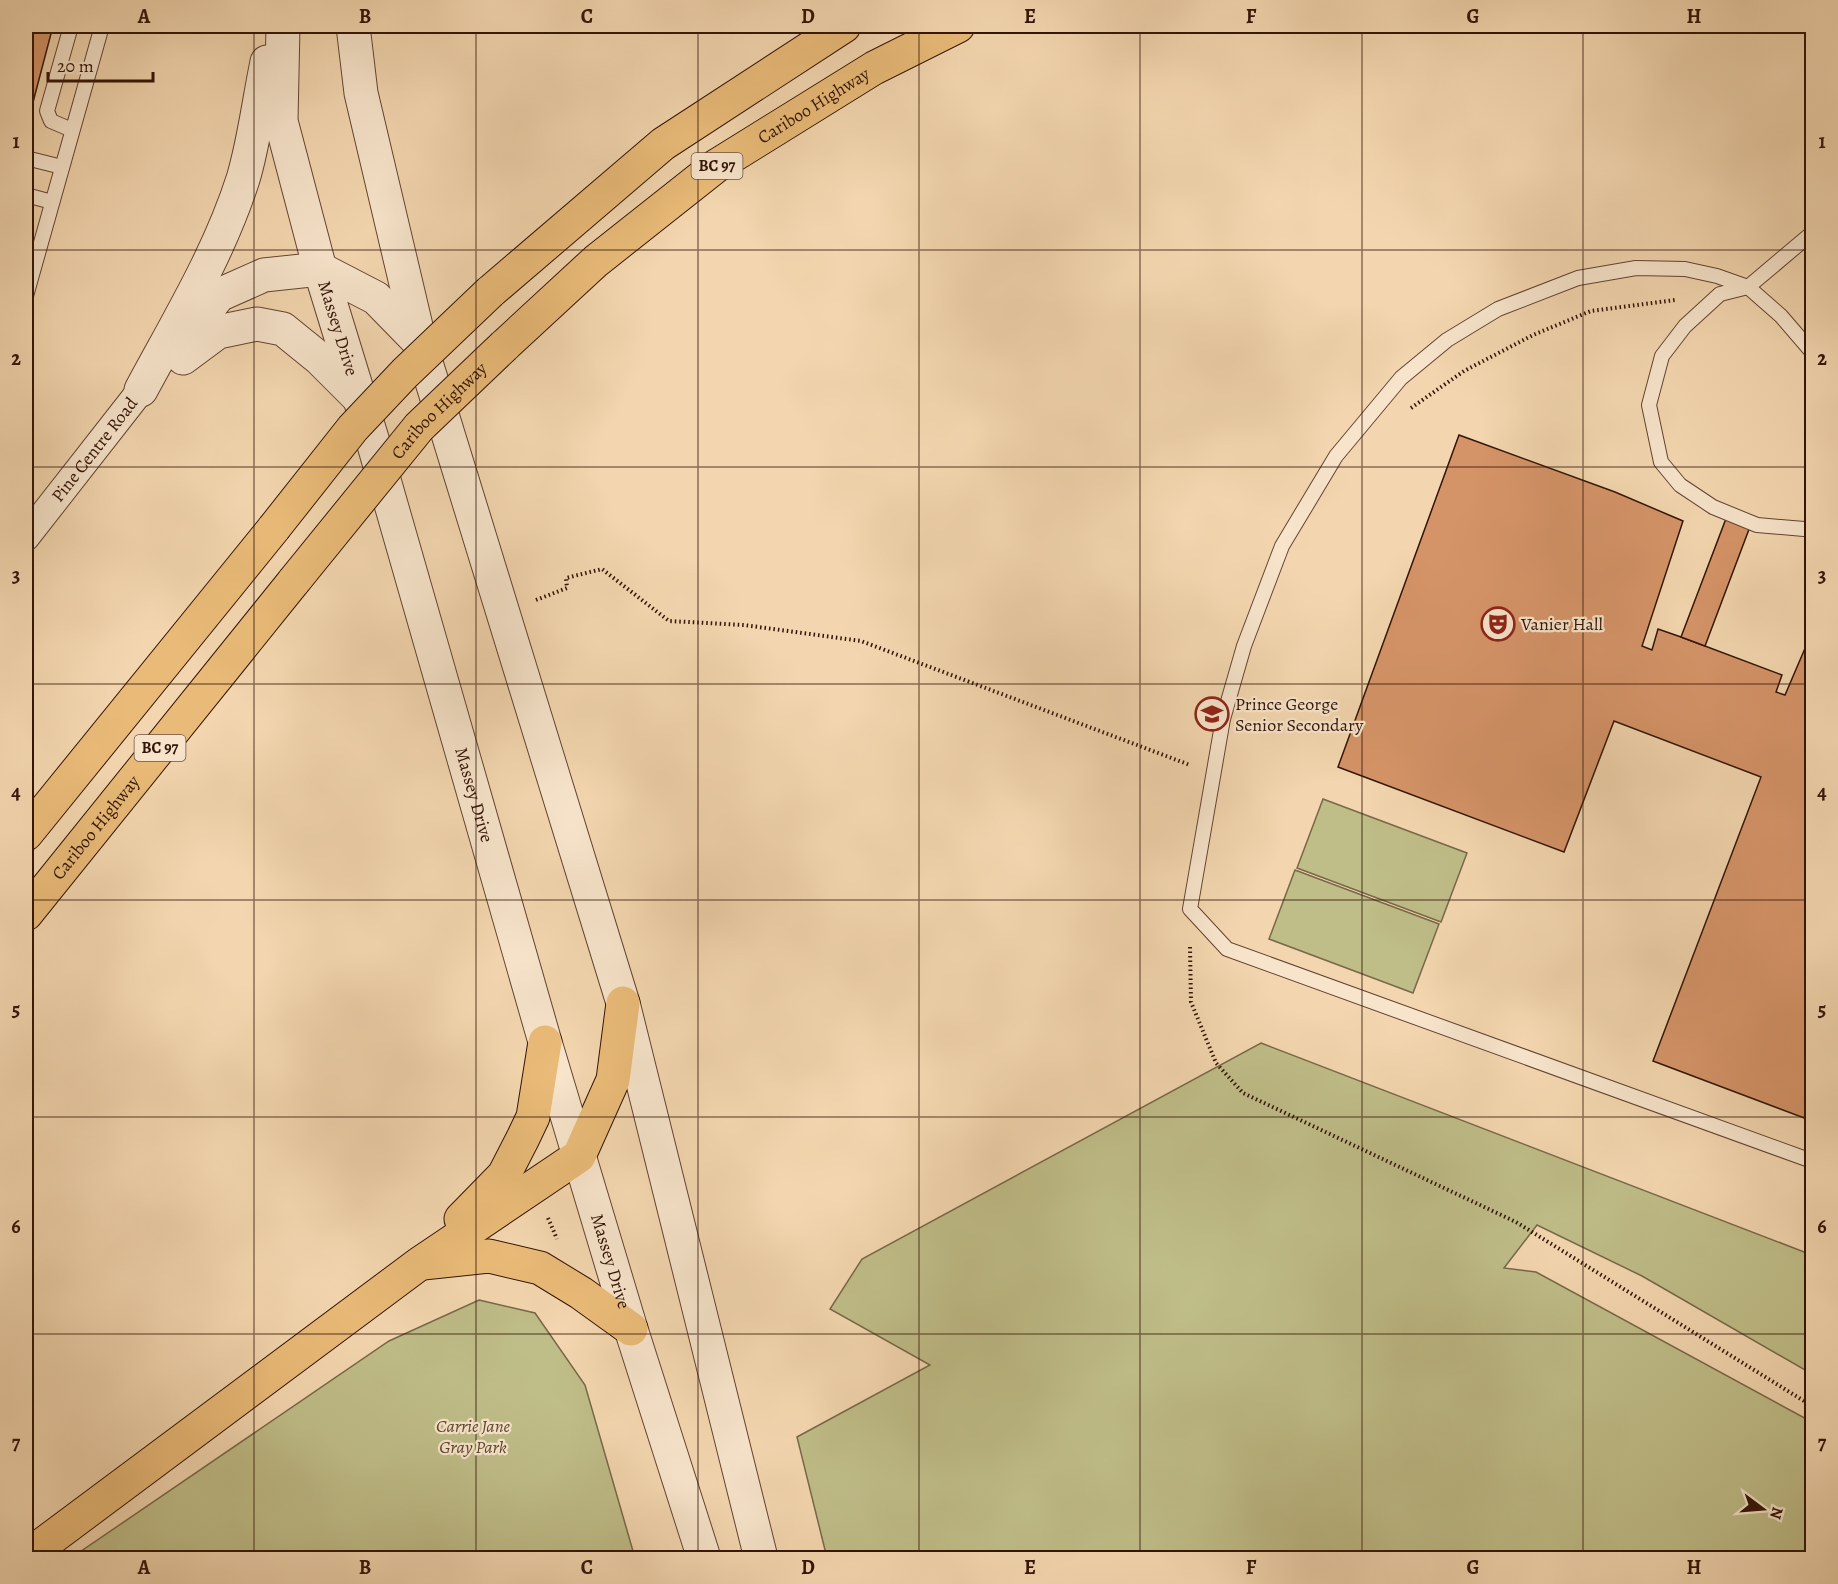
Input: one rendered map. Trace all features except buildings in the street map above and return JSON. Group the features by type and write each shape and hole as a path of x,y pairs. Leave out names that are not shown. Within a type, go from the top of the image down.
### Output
{"highway":[{"name":"BC 97","path":"26,834 353,428 405,373 490,292 663,144 844,26"},
{"name":"Cariboo Highway","path":"26,914 419,427 504,346 596,261 716,166 874,68 958,26"},
{"path":"26,809 154,676"},
{"path":"26,1557 419,1264 579,1156 613,1080 623,1004"},
{"path":"419,1264 504,1175 533,1117 545,1042"},
{"path":"419,1264 489,1256 540,1268 581,1293 631,1329"}],"street":[{"path":"141,390 215,251 243,178 275,26"},
{"name":"Massey Drive","path":"283,26 281,121 320,269 360,399 545,1042 631,1329 704,1558"},
{"path":"353,26 361,93 420,343 623,1004 761,1558"},
{"path":"141,390 219,295 264,275 320,269 376,298 420,343"},
{"path":"141,390 218,332 257,324 283,329 320,359 360,399"},
{"name":"Pine Centre Road","path":"26,537 141,390"}],"lane":[{"path":"71,26 47,111 51,122 72,130"},
{"path":"26,296 102,26"},
{"path":"26,158 62,167"},
{"path":"26,195 52,202"},
{"path":"1812,233 1748,287 1720,294 1686,326 1662,356 1649,405 1661,462 1680,484 1713,507 1757,525 1804,529 1812,526"},
{"path":"1812,352 1781,316 1748,287 1717,276 1685,269 1636,268 1578,278 1498,309 1447,340 1401,378 1336,456 1282,546 1244,646 1223,719 1190,909 1227,949 1812,1161"}],"path":[{"path":"1405,412 1464,371 1533,334 1591,311 1720,294"},
{"path":"530,603 567,588 566,578 602,569 669,621 744,625 861,641 1214,774"},
{"path":"1190,909 1191,1002 1216,1063 1243,1093 1516,1222 1812,1406"},
{"path":"545,1211 559,1243"}],"green space":[{"path":"1323,799 1467,853 1441,922 1297,868"},
{"path":"1295,870 1439,924 1413,993 1269,939"},
{"path":"1261,1043 1812,1255 1812,1374 1642,1276 1537,1225 1504,1268 1536,1272 1812,1422 1812,1558 827,1558 797,1437 930,1365 830,1309 862,1259"},
{"name":"Carrie Jane Gray Park","path":"479,1300 535,1313 585,1385 635,1558 71,1558 389,1341"}],"place":[{"name":"Vanier Hall","path":"1498,624"},
{"name":"Prince George Senior Secondary","path":"1212,714"}]}
